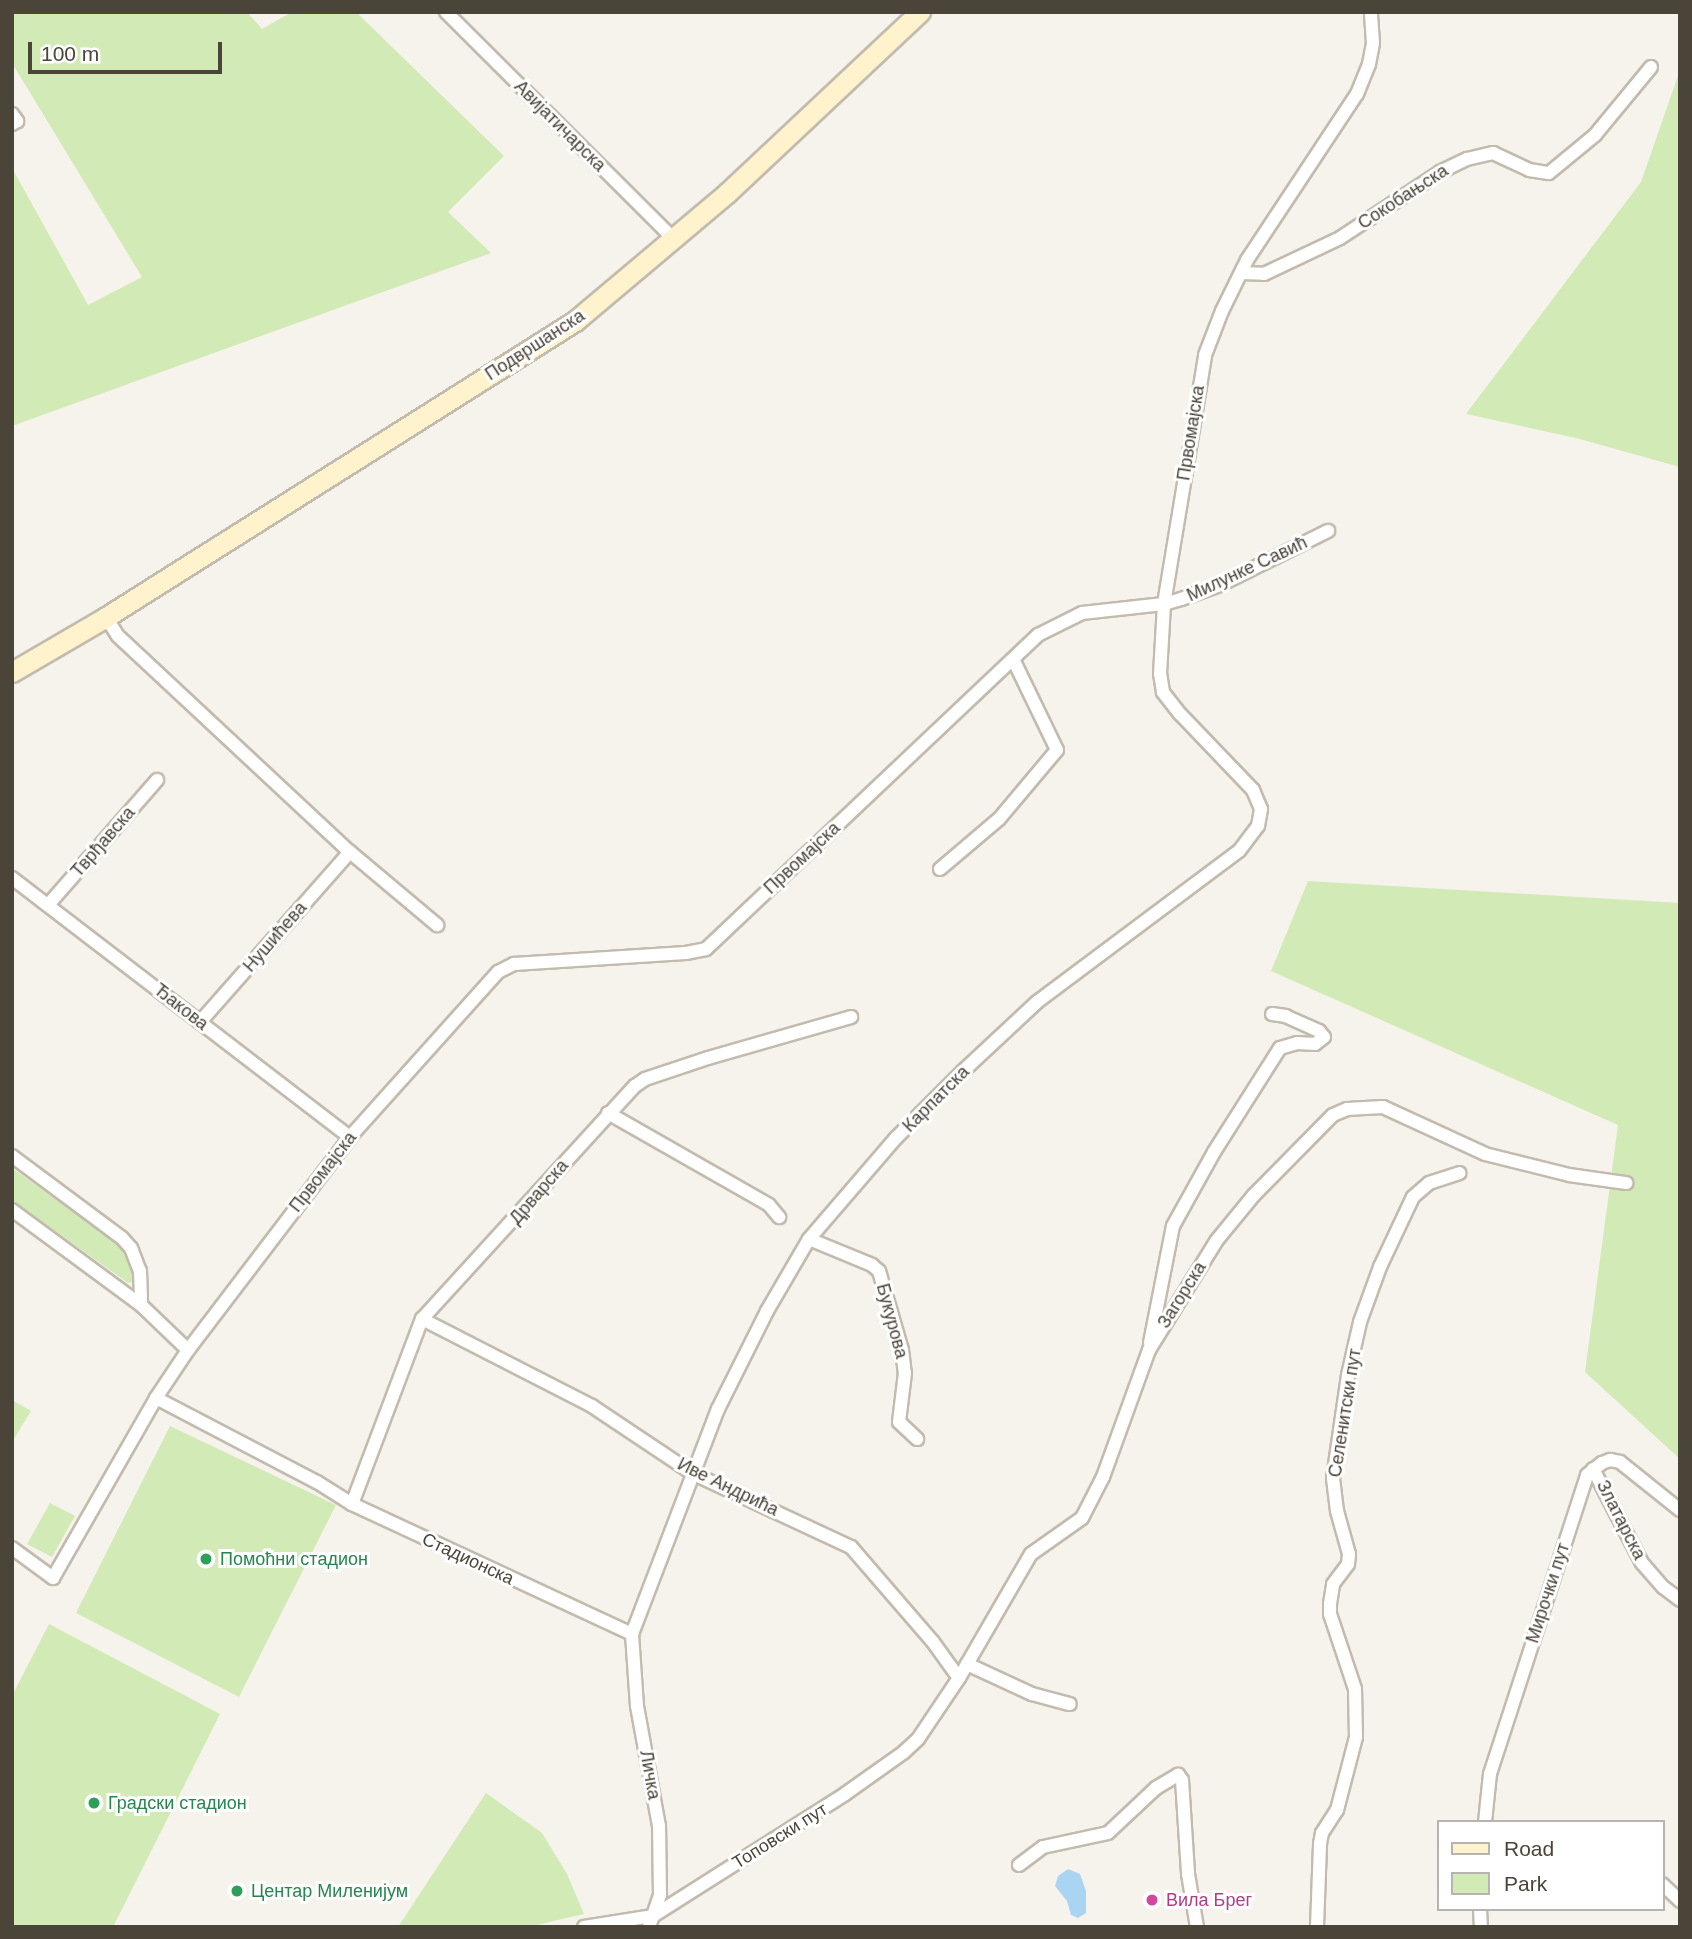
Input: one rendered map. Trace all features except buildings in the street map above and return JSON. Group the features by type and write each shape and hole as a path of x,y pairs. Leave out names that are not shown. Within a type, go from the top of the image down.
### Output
{"street":[{"name":"Авијатичарска","path":"446,12 675,240"},
{"name":"Подвршанска","path":"12,672 106,617 575,321 675,240 920,12"},
{"name":"Првомајска","path":"12,1548 53,1577 156,1398 188,1350 350,1137 498,972 508,965 686,953 706,948 1038,635 1069,617 1098,610 1164,604 1205,355 1241,273 1357,94 1369,64 1373,43 1371,12"},
{"name":"Сокобањска","path":"1241,273 1264,274 1340,238 1440,172 1467,159 1493,153 1529,170 1549,173 1595,135 1651,67"},
{"name":"Милунке Савић","path":"1164,604 1220,585 1328,531"},
{"name":"Карпатска","path":"691,1473 737,1368 809,1239 896,1138 1037,1002 1194,887 1249,841 1261,818 1257,800 1243,778 1180,714 1163,692 1160,674 1164,604"},
{"path":"106,617 118,636 350,852 438,925"},
{"path":"940,869 999,820 1057,750 1013,659"},
{"name":"Тврђавска","path":"48,905 157,780"},
{"name":"Нушићева","path":"200,1022 350,852"},
{"name":"Ђакова","path":"12,878 350,1137"},
{"path":"1149,1350 1173,1226 1214,1152 1280,1048 1297,1042 1315,1044 1324,1037 1319,1031 1286,1016 1272,1014"},
{"name":"Дрварска","path":"352,1504 422,1320 441,1296 506,1231 608,1113 645,1079 851,1017"},
{"name":"Загорска","path":"904,1752 918,1739 959,1678 1031,1554 1082,1518 1103,1477 1149,1350 1182,1293 1236,1216 1322,1123 1347,1109 1384,1107 1485,1154 1569,1175 1626,1183"},
{"path":"608,1113 769,1205 779,1217"},
{"path":"12,1156 122,1238 131,1248 140,1271 141,1304"},
{"name":"Селенитски пут","path":"1317,1927 1322,1833 1337,1810 1356,1737 1355,1689 1330,1614 1334,1584 1348,1564 1349,1554 1337,1511 1333,1478 1348,1375 1360,1322 1380,1267 1413,1197 1429,1183 1459,1173"},
{"path":"12,1210 141,1304 188,1350"},
{"name":"Букурова","path":"809,1239 872,1265 879,1272 902,1350 905,1373 899,1423 917,1439"},
{"name":"Иве Андрића","path":"422,1320 592,1406 691,1473 851,1547 933,1642 959,1678"},
{"name":"Стадионска","path":"156,1398 317,1482 352,1504 632,1634"},
{"path":"1594,1469 1610,1460 1620,1462 1680,1510"},
{"name":"Златарска","path":"1594,1469 1642,1563 1663,1587 1680,1600"},
{"name":"Мирочки пут","path":"1485,1820 1490,1774 1583,1483 1594,1469"},
{"path":"632,1634 691,1473"},
{"name":"Личка","path":"632,1634 637,1706 659,1826 660,1895 651,1921"},
{"path":"967,1664 1032,1694 1070,1704"},
{"name":"Топовски пут","path":"651,1921 845,1794 904,1752"},
{"path":"1019,1865 1043,1847 1108,1833 1156,1788 1178,1775 1182,1780 1188,1874 1197,1927"},
{"path":"1664,1886 1680,1901"},
{"path":"584,1927 651,1921"}],"green space":[{"path":"12,12 247,12 262,29 292,12 356,12 504,156 448,212 491,253 12,426 12,168 88,305 142,277 12,63"},
{"path":"1680,70 1680,467 1576,438 1466,414 1641,182"},
{"path":"1308,881 1680,903 1680,1459 1585,1372 1618,1125 1271,971"},
{"path":"12,1168 121,1246 135,1269 132,1282 128,1283 12,1200"},
{"path":"12,1400 31,1411 12,1442"},
{"name":"Помоћни стадион","path":"170,1426 336,1505 239,1697 76,1613"},
{"path":"50,1503 75,1516 52,1557 27,1544"},
{"name":"Градски стадион","path":"49,1624 220,1714 113,1927 12,1927 12,1696"},
{"path":"486,1793 542,1833 567,1874 584,1914 528,1927 398,1927"}],"water":[{"path":"1068,1869 1080,1874 1086,1891 1086,1913 1078,1918 1071,1915 1067,1901 1055,1886 1058,1876"}],"place":[{"name":"Помоћни стадион","path":"206,1559"},
{"name":"Градски стадион","path":"94,1803"},
{"name":"Центар Миленијум","path":"237,1891"},
{"name":"Вила Брег","path":"1152,1900"}]}
